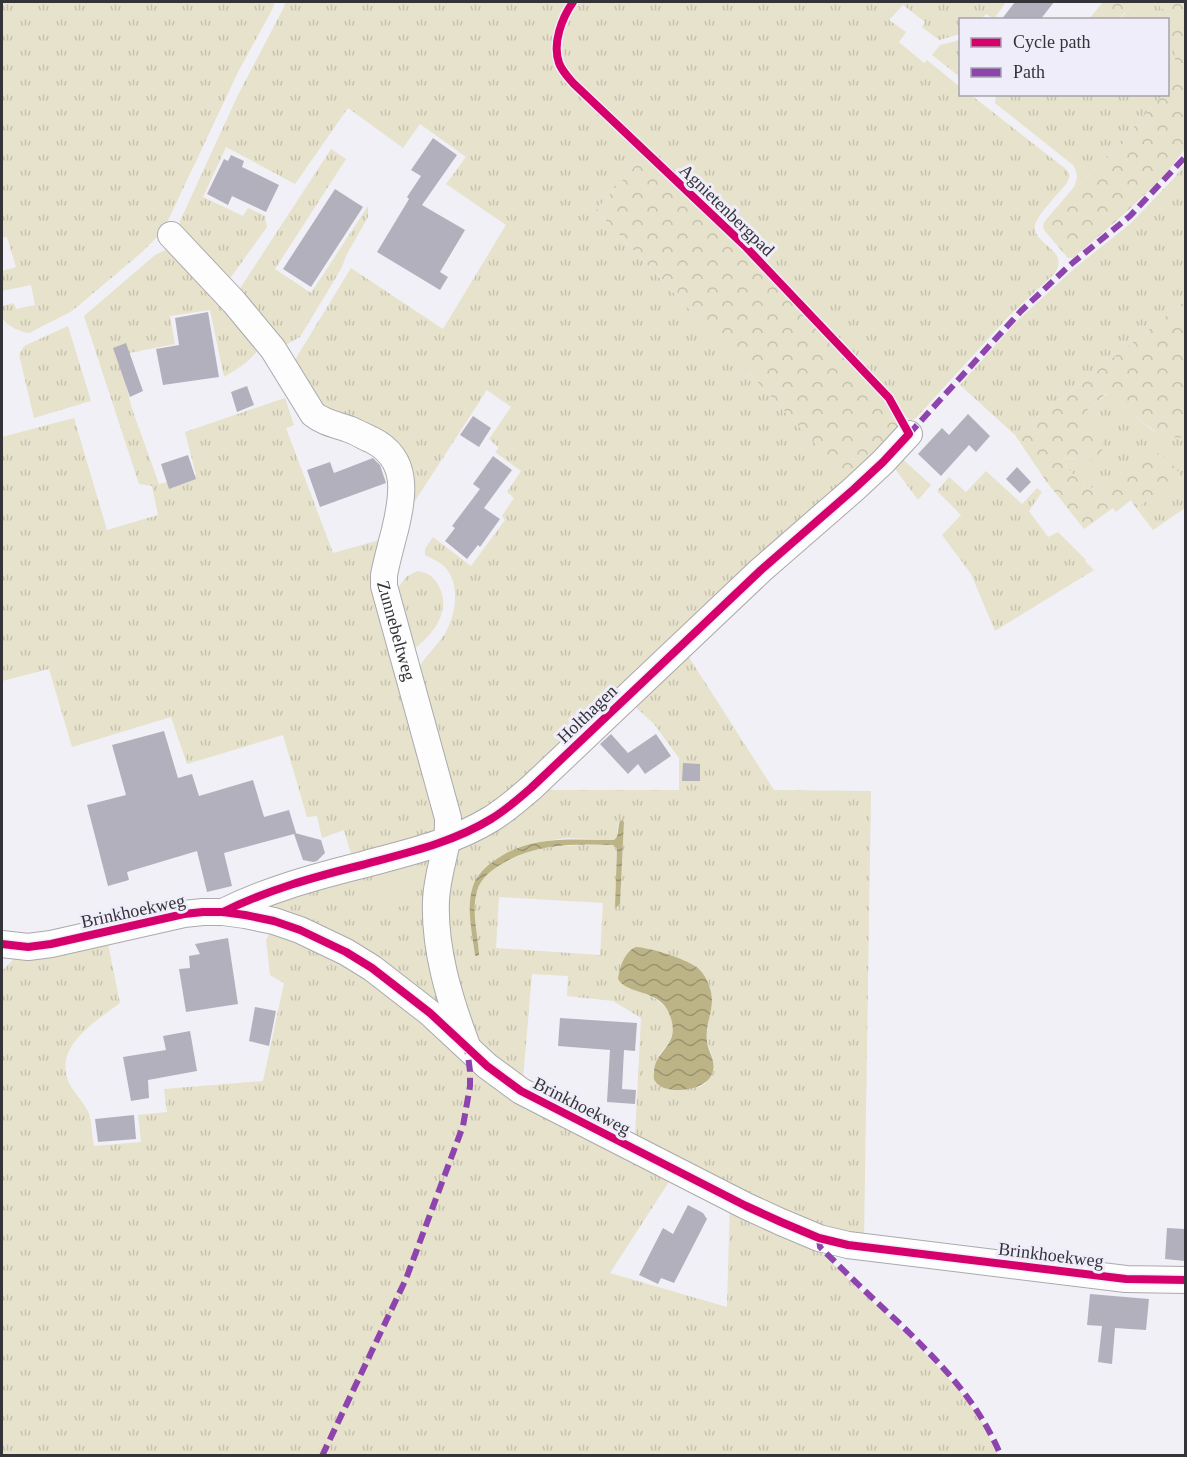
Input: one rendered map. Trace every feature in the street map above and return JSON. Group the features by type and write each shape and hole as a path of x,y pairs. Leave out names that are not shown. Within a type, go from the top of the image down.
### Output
{"street":[{"name":"Zunnebeltweg","path":"171,235 234,302 273,349 313,414 321,420 378,443 390,453 399,470 402,483 401,503 384,575 384,586 448,818 447,840 439,874 436,901 437,938 456,1017 467,1046"},
{"name":"Holthagen","path":"223,912 247,900 318,876 412,852 447,840 490,820 512,805 760,570 883,462 909,434"},
{"name":"Brinkhoekweg","path":"2,944 28,947 51,944 184,914 223,912 274,921 346,952 372,968 396,985 487,1066 521,1091 746,1206 819,1238 848,1245 1104,1277 1185,1280"}],"green space":[{"path":"2,2 275,2 239,70 163,231 141,253 72,311 29,333 10,326 2,317 2,306 14,303 16,309 35,305 31,285 2,291 2,271 16,267 7,237 2,238"},
{"path":"285,2 569,2 558,23 554,39 553,55 558,70 573,90 644,156 596,210 853,484 529,783 458,829 418,669 448,627 454,610 455,591 450,574 445,567 425,555 425,549 433,537 471,566 505,520 502,516 514,498 507,492 521,471 495,452 499,448 489,439 511,407 487,390 409,510 406,477 326,416 293,363 351,268 443,329 506,225 446,184 466,157 420,124 403,148 348,108 295,184 226,147 203,197 243,216 248,208 265,216 267,227 226,284 179,233 180,221 238,95"},
{"path":"578,2 1006,2 995,18 986,14 982,18 959,18 959,34 939,40 922,27 925,22 903,5 889,20 906,32 899,42 924,63 927,60 959,86 959,96 972,96 1067,170 1069,176 1067,183 1044,210 1035,225 1039,238 1058,258 1055,273 1008,317 915,419 910,420 903,414 892,395 746,242 568,72 561,45 565,27"},
{"path":"1103,2 1146,2 1133,5 1119,18 1090,18"},
{"path":"1146,2 1158,5 1164,8 1168,18 1120,18 1133,5"},
{"path":"1146,2 1185,2 1185,149 1164,176 1123,215 1073,258 1068,258 1044,230 1045,221 1074,187 1082,183 1162,96 1169,96 1176,66 1169,18 1157,4"},
{"path":"1169,22 1176,64 1169,89"},
{"path":"959,40 959,76 932,55 940,45"},
{"path":"996,96 1162,96 1082,183 1074,187 1077,176 1073,165 995,103"},
{"path":"331,149 346,159 275,269 311,293 368,206 368,217 341,269 300,337 284,346 239,290"},
{"path":"644,156 741,248 890,406 897,417 899,426 853,484 596,210"},
{"path":"1185,163 1185,301 1015,435 960,385 1017,321 1076,267 1131,223 1175,177"},
{"path":"165,250 174,250 261,344 250,359 224,377 210,310 170,316 175,344 119,355 132,409 159,484 196,475 185,432 285,398 294,425 286,428 333,553 390,537 384,555 442,822 436,839 353,861 344,830 322,838 317,816 307,817 283,735 187,764 171,717 72,747 49,669 2,681 2,437 74,418 107,530 158,515 152,486 139,484 84,316 155,255"},
{"path":"1185,301 1185,438 1159,435 1107,393 1087,410 1103,438 1102,451 1095,459 1087,461 1066,457 1063,460 1073,474 1097,491 1150,451 1164,456 1171,463 1180,475 1179,480 1136,508 1131,500 1116,512 1113,508 1084,529 1046,481 1015,435"},
{"path":"68,326 91,401 34,418 19,355 24,346"},
{"path":"1108,393 1153,431 1165,437 1185,438 1185,508 1153,530 1136,508 1179,480 1180,475 1170,462 1150,451 1097,491 1073,474 1063,460 1066,457 1074,459 1102,438 1087,410"},
{"path":"898,455 931,485 918,500 890,462"},
{"path":"986,471 1022,504 1037,488 1042,492 1029,511 1048,537 1058,532 1094,570 995,631 971,574 942,535 961,515 937,491 949,477 966,492"},
{"path":"417,571 428,574 435,580 442,593 443,602 439,621 427,638 411,651 395,592 406,577"},
{"path":"685,651 774,790 871,791 864,1239 805,1222 635,1137 641,1018 613,1001 567,996 568,976 532,974 523,1079 469,1034 441,921 459,840 538,790 679,790 679,758 654,724 629,701","holes":["624,822 620,904 616,908 617,849 613,845 552,847 523,853 496,867 477,888 474,914 479,952 475,955 470,902 480,873 533,843 566,838 614,840 617,836 618,823","499,897 603,903 600,955 496,948","672,956 691,964 703,973 712,1000 707,1036 712,1067 711,1076 706,1083 696,1087 665,1087 657,1082 654,1074 656,1063 672,1035 671,1016 667,1009 653,997 627,988"]},
{"path":"438,849 451,1026 248,910"},
{"path":"414,872 407,905 376,912 376,878"},
{"path":"272,929 345,963 674,1174 610,1273 727,1307 730,1201 817,1249 911,1339 955,1385 980,1418 998,1455 2,1456 2,971 19,954 107,939 120,1003 92,1024 75,1041 66,1062 67,1079 89,1114 94,1146 141,1142 138,1115 167,1112 164,1089 263,1081 284,983 270,975 266,940"}],"water":[{"path":"622,820 624,822 620,904 616,908 617,849 613,845 568,845 524,853 494,869 478,887 475,899 475,923 479,955 475,955 470,903 475,882 484,869 508,852 537,842 614,840"},
{"path":"636,947 660,952 688,962 700,970 707,980 712,1000 707,1041 713,1071 707,1081 701,1085 675,1090 660,1086 654,1080 655,1066 673,1030 669,1013 664,1005 651,996 628,988 618,979 626,956"}],"building":[{"path":"1015,2 1054,2 1042,18 1003,18"},
{"path":"433,138 457,155 422,205 465,230 440,272 448,277 440,290 377,252 421,176 411,170"},
{"path":"231,155 244,161 242,167 279,185 266,212 232,196 228,205 207,194 224,159 228,161"},
{"path":"335,189 363,207 311,287 283,269"},
{"path":"208,312 219,377 163,385 156,349 179,345 175,318"},
{"path":"126,343 143,391 130,397 113,348"},
{"path":"247,386 254,405 237,412 231,392"},
{"path":"968,414 990,436 976,452 969,445 941,476 918,454 942,428 949,435"},
{"path":"473,416 491,428 479,447 460,435"},
{"path":"188,455 196,479 169,489 161,464"},
{"path":"493,456 512,470 484,508 500,519 480,547 478,545 467,559 445,541 455,528 452,526 480,489 473,484"},
{"path":"373,458 380,465 386,483 320,507 307,470 330,462 334,473"},
{"path":"1017,467 1031,482 1020,493 1006,479"},
{"path":"164,731 178,778 192,774 199,796 253,780 264,817 289,810 295,833 321,840 325,853 317,861 303,860 294,834 224,853 232,886 207,892 197,851 127,872 129,880 108,886 87,805 126,795 112,745"},
{"path":"611,734 628,753 656,734 671,756 645,774 638,764 628,774 600,744"},
{"path":"683,763 700,764 700,781 682,781"},
{"path":"228,938 238,1004 186,1012 179,969 190,968 189,956 200,954 195,944"},
{"path":"255,1007 276,1011 269,1046 249,1041"},
{"path":"560,1018 637,1023 635,1051 624,1050 622,1089 636,1090 635,1104 607,1102 610,1050 558,1046"},
{"path":"190,1031 197,1071 148,1080 149,1098 131,1101 123,1057 166,1050 163,1036"},
{"path":"134,1115 136,1139 98,1142 95,1119"},
{"path":"688,1205 703,1213 707,1219 674,1283 661,1278 658,1284 639,1275 663,1228 673,1234"},
{"path":"1167,1228 1185,1229 1185,1261 1165,1259"},
{"path":"1090,1294 1149,1299 1146,1330 1115,1328 1112,1364 1098,1362 1102,1326 1087,1325"}],"marked path":[{"path":"909,434 1021,311 1070,265 1130,216 1186,156"},
{"path":"322,1456 406,1279 463,1126 470,1086 467,1048"},
{"path":"819,1238 820,1247 913,1337 956,1383 981,1417 1001,1456"}],"cycle path":[{"name":"Agnietenbergpad","path":"223,912 291,885 445,841 461,835 502,812 531,788 761,570 854,489 909,434 889,398 744,245 565,74 557,55 557,39 565,15 573,2"},
{"path":"2,944 28,947 51,944 184,914 203,912 223,912 274,921 300,930 346,952 372,968 430,1013 487,1066 521,1091 746,1206 819,1238 848,1245 1126,1279 1186,1280"}]}
